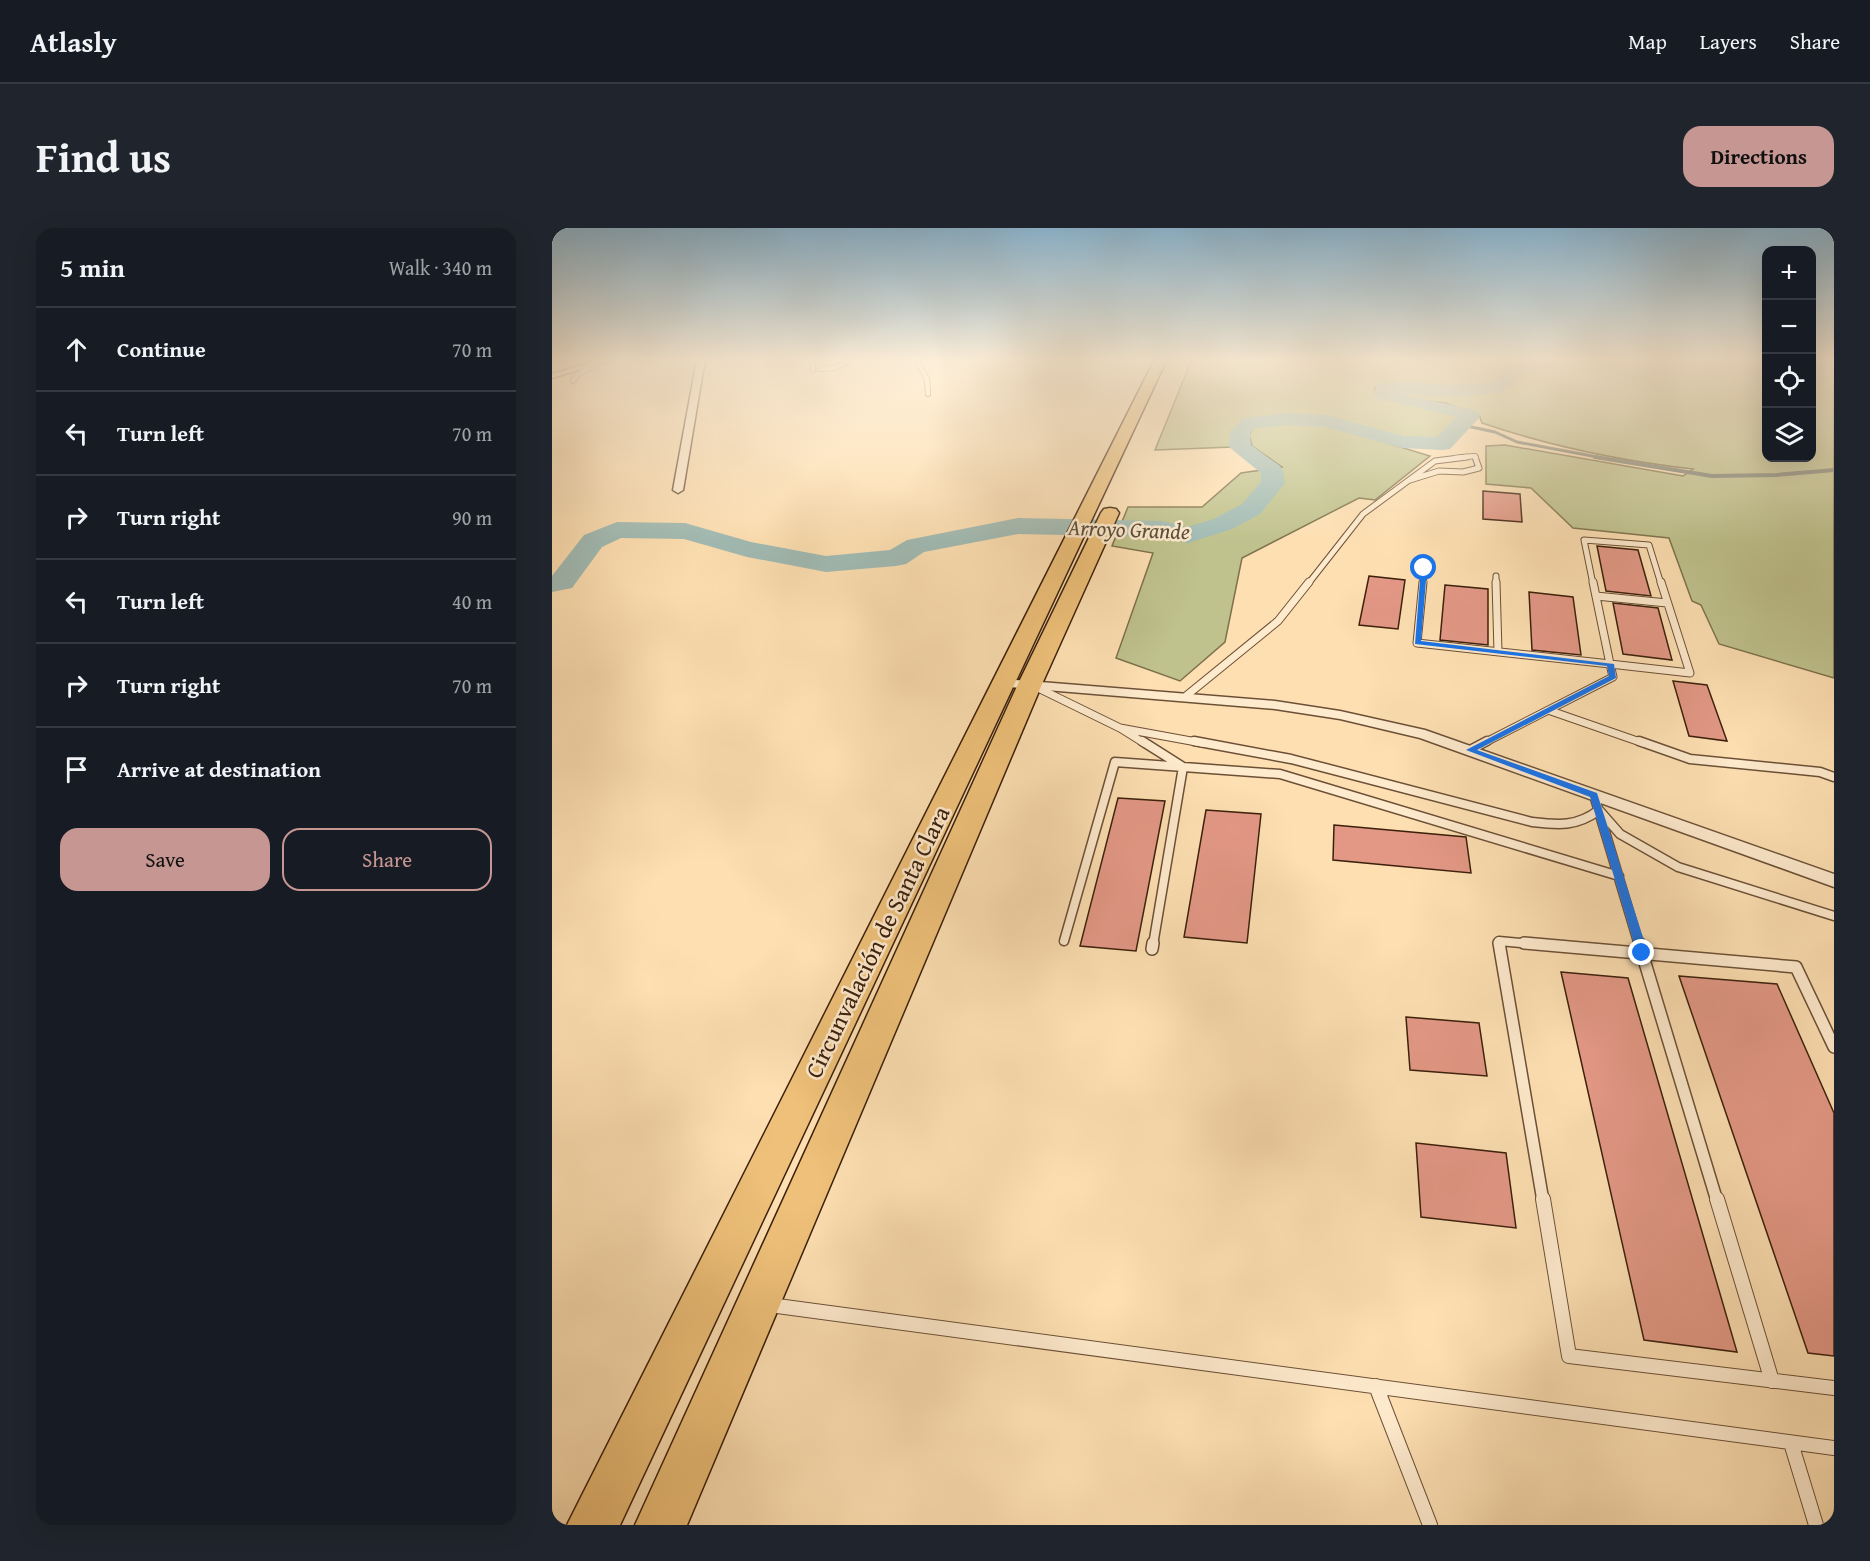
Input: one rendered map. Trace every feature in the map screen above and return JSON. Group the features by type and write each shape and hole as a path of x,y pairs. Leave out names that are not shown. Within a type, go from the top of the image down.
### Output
{"highway":[{"name":"Circunvalación de Santa Clara","path":"1083,547 1088,512 1132,420"},
{"name":"Circunvalación de Santa Clara","path":"593,1525 1083,547 1112,507"},
{"name":"Circunvalación de Santa Clara","path":"661,1525 759,1303 1016,684"}],"street":[{"path":"678,490 690,420"},
{"path":"1016,684 1186,696 1340,715 1425,735 1470,750 1596,802 1834,881"}],"lane":[{"path":"1186,696 1278,621 1363,514 1435,461 1475,456 1479,468 1463,472 1439,471 1410,480"},
{"path":"1424,568 1417,643 1611,664 1690,673 1648,546 1584,540 1611,664 1613,676 1470,750"},
{"path":"1496,576 1498,652"},
{"path":"1596,596 1667,603"},
{"path":"1016,684 1120,728 1183,767"},
{"path":"1548,710 1690,759 1820,772 1834,777"},
{"path":"1120,728 1291,759 1532,822 1569,826 1588,819 1596,802"},
{"path":"1064,942 1115,762 1280,774 1619,876"},
{"path":"1152,949 1183,767"},
{"path":"1596,802 1772,1381"},
{"path":"1596,802 1620,834 1678,867 1834,916"},
{"path":"1834,1047 1797,967 1499,941 1569,1356 1834,1388"},
{"path":"759,1303 1834,1448"},
{"path":"1376,1386 1430,1525"},
{"path":"1791,1443 1816,1525"}],"green space":[{"path":"1167,420 1255,420 1248,420 1233,433 1233,447 1155,450"},
{"path":"1333,420 1460,420 1440,440 1402,437"},
{"path":"1481,420 1762,420 1762,462 1816,462 1816,420 1834,420 1834,678 1719,644 1701,605 1692,601 1669,538 1573,528 1531,488 1486,484 1486,446 1505,445 1683,476 1693,469 1613,457 1560,446 1482,423"},
{"path":"1291,422 1325,424 1430,456 1375,500 1359,498 1242,558 1225,642 1180,681 1116,658 1153,553 1112,546 1128,507 1202,507 1241,473 1282,467 1252,446 1249,434 1257,425"}],"building":[{"path":"1483,491 1520,494 1522,522 1483,519"},
{"path":"1597,546 1638,550 1651,596 1606,591"},
{"path":"1369,576 1405,580 1398,629 1359,625"},
{"path":"1445,585 1488,589 1488,645 1440,640"},
{"path":"1529,592 1573,597 1581,655 1532,650"},
{"path":"1613,603 1658,608 1672,660 1623,654"},
{"path":"1673,681 1707,685 1727,741 1689,736"},
{"path":"1118,798 1165,801 1136,951 1080,946"},
{"path":"1206,810 1261,814 1247,943 1184,937"},
{"path":"1334,825 1466,837 1471,873 1333,860"},
{"path":"1561,972 1628,978 1737,1352 1644,1340"},
{"path":"1679,976 1777,984 1834,1113 1834,1356 1808,1353"},
{"path":"1406,1017 1479,1023 1487,1076 1410,1070"},
{"path":"1416,1143 1506,1153 1516,1228 1421,1217"}],"waterway":[{"name":"Arroyo Grande","path":"552,584 562,582 593,541 617,530 685,531 747,549 826,564 896,558 916,546 1018,526 1162,529 1188,535 1223,524 1251,509 1273,483 1272,471 1240,447 1240,432 1250,422 1281,420"},
{"name":"Arroyo Grande","path":"1298,420 1326,421 1402,442 1442,444 1466,420"},
{"path":"1462,425 1495,432 1517,442 1603,458"},
{"path":"1595,457 1712,476 1776,475 1834,470"}],"route":[{"path":"1424,568 1417,643 1611,664 1613,676 1470,750 1594,795 1642,953"}]}
